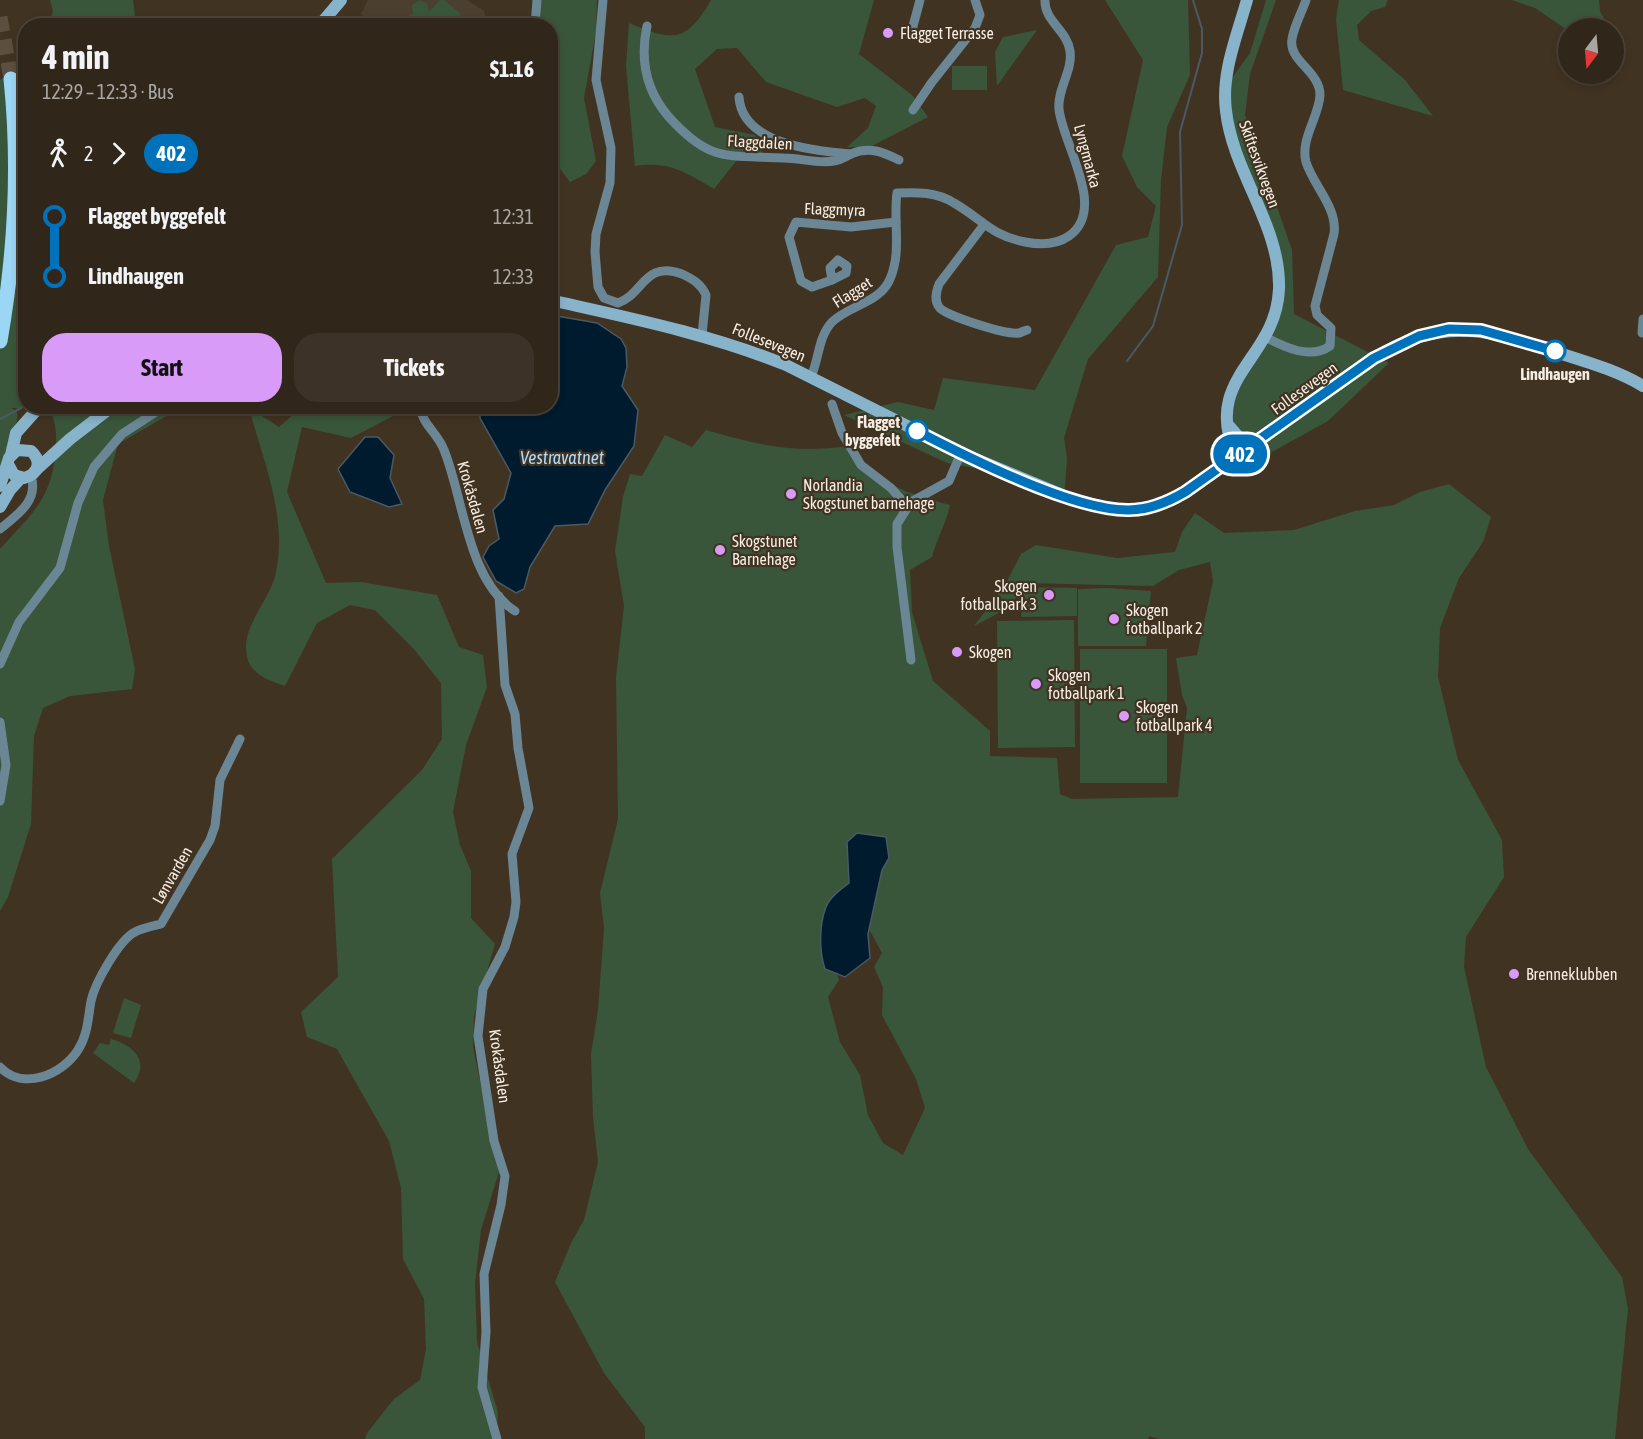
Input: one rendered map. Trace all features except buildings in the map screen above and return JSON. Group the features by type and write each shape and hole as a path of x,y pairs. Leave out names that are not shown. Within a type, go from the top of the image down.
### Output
{"main road":[{"path":"326,18 341,0"},
{"name":"Skiftesvikvegen","path":"1236,457 1226,413 1229,393 1265,337 1277,305 1278,267 1272,242 1231,136 1225,98 1229,60 1247,0"},
{"path":"0,341 11,267 15,199 15,135 11,79"},
{"name":"Follesevegen","path":"558,302 702,335 754,352 811,377 961,453 1065,496 1102,507 1127,510 1152,507 1176,498 1383,352 1419,336 1441,330 1466,329 1498,333 1602,367 1643,386"},
{"path":"0,486 10,460 16,433 33,414"},
{"path":"0,507 30,474 103,414"},
{"path":"28,450 31,417"},
{"path":"1229,426 1248,448"},
{"path":"30,474 11,472 10,460 17,450 47,449 70,439"},
{"path":"28,450 38,460 30,474"}],"street":[{"path":"536,18 537,0"},
{"path":"603,0 596,80 611,148 609,189 595,243 598,287 604,298 618,303 626,300 639,284 658,271 673,272 693,279 706,295 702,335"},
{"path":"912,30 920,0"},
{"path":"913,110 975,28 980,15 975,0"},
{"name":"Lyngmarka","path":"897,193 920,192 946,199 984,226 1020,241 1051,243 1072,234 1082,219 1082,187 1058,105 1070,66 1070,51 1061,31 1046,14 1045,0"},
{"path":"1265,337 1300,351 1320,351 1330,346 1332,340 1331,328 1317,315 1315,306 1334,234 1334,221 1305,156 1306,143 1318,105 1318,84 1292,47 1292,38 1306,0"},
{"name":"Flaggdalen","path":"647,26 642,59 648,81 660,107 679,128 700,145 733,158 784,158 831,162 851,154 875,150 899,160"},
{"name":"Flaggdalen","path":"739,97 750,123 765,136 851,154"},
{"name":"Flagget","path":"811,377 821,342 832,323 880,294 888,284 896,260 897,193"},
{"name":"Flaggmyra","path":"832,280 812,287 801,281 789,237 796,222 850,227 896,222"},
{"path":"984,226 939,284 936,296 938,304 945,312 987,326 1017,333 1027,330"},
{"path":"1642,333 1643,319"},
{"path":"832,404 842,433 861,465 891,488 907,506"},
{"path":"0,664 19,622 60,568 78,502 93,467 122,434 153,414"},
{"name":"Krokåsdalen","path":"422,414 424,421 444,448 472,547 487,579 499,596 515,611"},
{"path":"911,660 897,547 897,524 907,506 949,481 961,453"},
{"path":"0,529 30,501 33,492 30,474"},
{"name":"Krokåsdalen","path":"497,1439 482,1387 486,1332 484,1274 501,1205 505,1176 494,1141 478,1036 483,989 505,947 514,917 516,902 512,854 530,808 518,748 515,714 505,685 499,596"},
{"path":"0,722 6,765 0,801"},
{"name":"Lønvarden","path":"0,1067 17,1079 30,1080 58,1068 77,1052 88,1028 96,986 116,953 134,932 161,924 210,840 215,826 220,780 240,739"}],"shaded area":[{"path":"368,0 467,0 484,11 486,18 366,18 361,14"}],"green space":[{"path":"50,0 133,0 135,18 51,18 53,11"},
{"path":"420,0 427,4 429,12 440,0 444,0 461,14 457,18 408,18 411,14 413,15 412,5"},
{"path":"540,0 597,0 596,32 584,98 596,161 586,174 570,182 558,166 558,18 538,18"},
{"path":"711,0 874,0 859,54 912,95 928,117 870,147 847,147 868,128 876,106 865,98 837,107 766,82 737,48 717,49 695,69 715,127 755,135 764,158 741,155 714,189 676,169 658,165 635,166 626,66 629,23 656,33 677,35 694,25"},
{"path":"1105,0 1188,0 1190,75 1167,127 1161,180 1158,277 1088,359 1064,438 1067,458 1064,501 1033,479 947,463 844,415 898,402 934,410 943,378 1035,390 1116,245 1148,237 1156,206 1137,187 1122,156 1143,60"},
{"path":"1266,0 1276,0 1250,74 1245,115 1292,250 1294,314 1389,363 1328,421 1239,470 1225,399 1275,315 1274,259 1229,141 1232,78 1250,53"},
{"path":"1339,0 1388,0 1385,7 1371,11 1357,25 1359,40 1405,80 1433,116 1343,90 1336,19"},
{"path":"1512,0 1599,0 1600,11 1604,18 1558,18 1558,24 1535,8"},
{"path":"1037,30 997,86 995,52 1003,37"},
{"path":"952,66 987,66 987,90 952,90"},
{"path":"18,70 18,408 12,408 17,412 16,424 0,471 0,80"},
{"path":"170,414 118,444 103,500 109,546 135,669 132,689 70,696 43,708 34,736 31,824 8,897 0,911 0,549 37,507 49,484 56,443 52,415"},
{"path":"294,414 397,414 351,438 302,427 287,492 326,583 361,582 437,595 459,647 483,655 487,687 466,745 453,812 460,845 471,871 471,918 495,944 474,1016 473,1047 499,1172 481,1230 475,1284 477,1342 498,1412 495,1439 365,1439 367,1433 394,1399 420,1380 426,1349 424,1299 403,1259 401,1188 389,1141 337,1049 307,1037 301,1012 338,977 332,859 422,770 442,739 441,683 413,648 375,610 350,605 317,623 285,686 257,673 249,663 246,646 248,635 273,582 279,552 277,512 273,492 251,415 262,416 279,427"},
{"path":"706,430 776,447 810,449 849,446 882,479 919,496 950,505 932,557 910,570 912,612 933,681 990,731 990,756 1057,758 1060,794 1072,799 1178,797 1187,708 1182,695 1176,658 1197,655 1213,581 1210,562 1179,570 1153,586 1025,583 1010,607 974,626 1005,585 1021,554 1036,545 1117,558 1175,552 1182,532 1195,513 1224,533 1294,530 1355,511 1394,505 1420,492 1449,484 1491,517 1483,542 1459,578 1440,628 1438,677 1458,760 1502,840 1504,877 1466,937 1464,967 1486,1067 1528,1149 1622,1277 1628,1309 1615,1439 1159,1439 1149,1436 1148,1439 645,1439 645,1427 604,1373 555,1282 571,1243 584,1220 598,1162 593,1117 591,1054 598,1010 604,928 600,893 618,819 616,677 624,606 615,551 623,497 630,474 642,476 665,435 692,447","holes":["847,842 889,858 882,870 869,929 882,953 874,967 883,987 882,1015 916,1079 925,1108 903,1155 883,1143 868,1115 860,1075 840,1042 828,997 839,980 837,974 837,892 849,883"]},
{"name":"Skogen fotballpark 3","path":"1024,587 1077,588 1077,616 1021,617"},
{"name":"Skogen fotballpark 2","path":"1078,589 1151,591 1146,646 1078,646"},
{"name":"Skogen fotballpark 1","path":"1074,620 1075,747 998,748 997,621"},
{"name":"Skogen fotballpark 4","path":"1080,649 1167,649 1167,783 1080,783"},
{"path":"124,998 141,1005 131,1038 113,1033"},
{"path":"111,1039 127,1045 137,1055 140,1068 134,1083 93,1053 100,1043 109,1045"}],"water":[{"name":"Vestravatnet","path":"558,316 597,323 621,339 626,348 627,367 622,386 638,410 634,446 605,490 588,524 555,526 530,567 524,589 516,593 496,581 483,557 489,546 499,539 493,510 504,499 511,473 480,418 480,414 558,414"},
{"path":"365,437 378,437 394,455 390,478 402,504 389,507 350,492 338,469"},
{"path":"857,833 886,837 889,858 882,870 868,934 870,958 845,977 825,969 821,930 828,903 849,883 847,842"}],"waterway":[{"path":"1127,361 1153,326 1182,225 1180,132 1202,53 1202,29 1193,0"},
{"path":"0,419 18,410"}],"tunnel":[{"path":"0,17 11,79"}],"bus line":[{"name":"402","path":"917,431 994,468 1065,496 1102,507 1140,509 1176,498 1374,358 1400,343 1434,332 1466,329 1498,333 1555,351"}],"place":[{"name":"Flagget Terrasse","path":"888,33"},
{"name":"Lindhaugen","path":"1555,351"},
{"name":"Flagget byggefelt","path":"917,431"},
{"name":"Norlandia Skogstunet barnehage","path":"791,494"},
{"name":"Skogstunet Barnehage","path":"720,550"},
{"name":"Skogen fotballpark 3","path":"1049,595"},
{"name":"Skogen fotballpark 2","path":"1114,619"},
{"name":"Skogen","path":"957,652"},
{"name":"Skogen fotballpark 1","path":"1036,684"},
{"name":"Skogen fotballpark 4","path":"1124,716"},
{"name":"Brenneklubben","path":"1514,974"}]}
